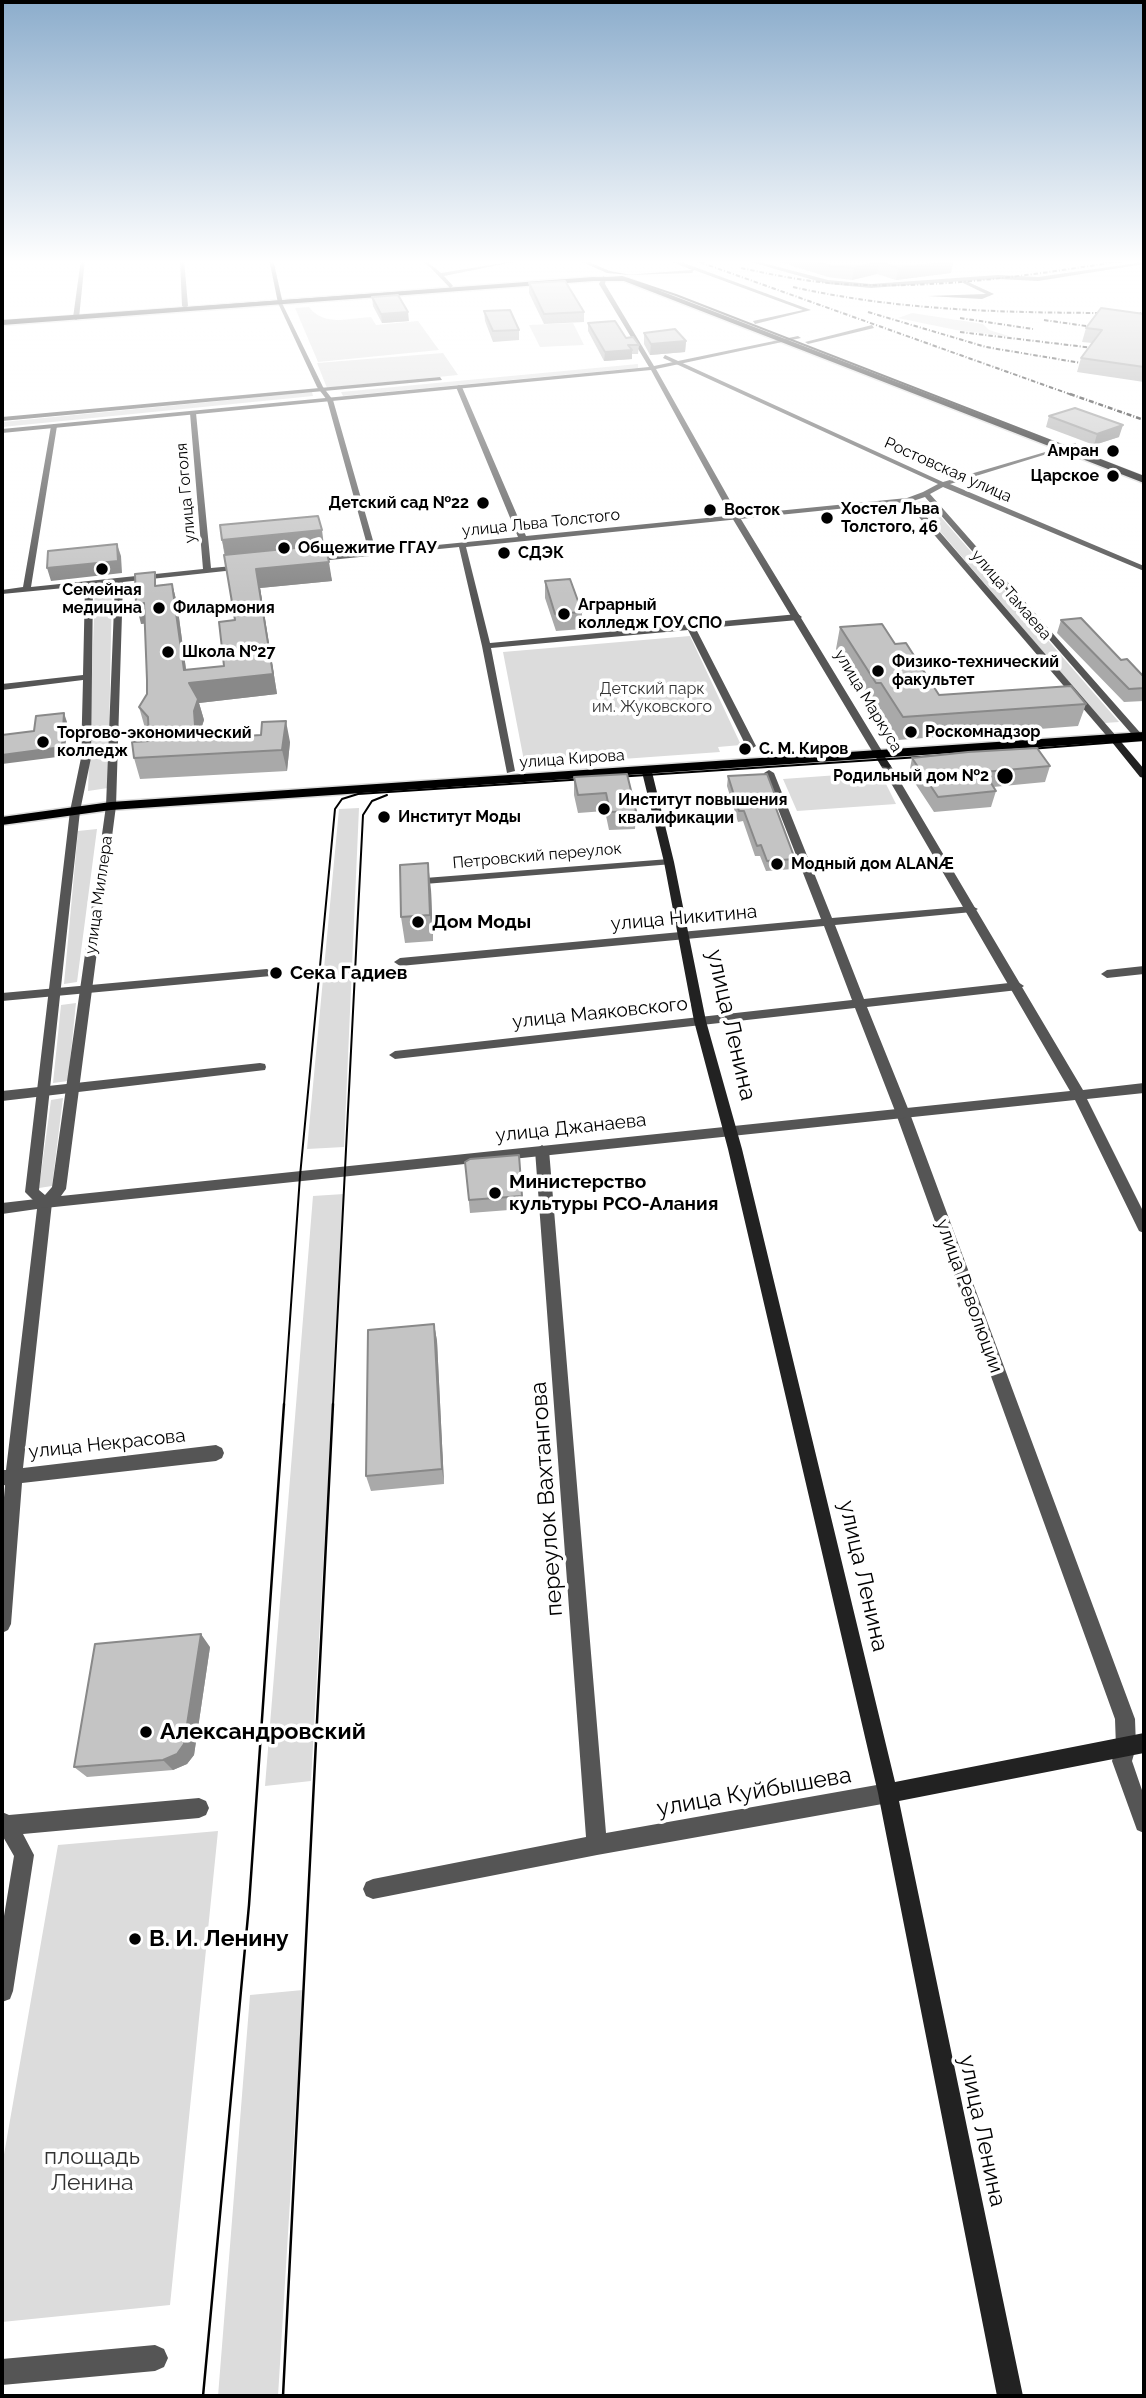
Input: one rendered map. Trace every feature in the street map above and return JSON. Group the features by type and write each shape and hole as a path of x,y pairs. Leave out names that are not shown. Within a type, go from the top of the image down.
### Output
{"main road":[{"path":"870,371 1144,480"},
{"path":"883,371 1144,470"},
{"name":"улица Кирова","path":"2,821 110,811 648,777 1143,741"},
{"name":"улица Тамаева","path":"1119,744 1144,775"},
{"name":"улица Кирова","path":"648,777 769,773 883,761"},
{"name":"улица Ленина","path":"648,777 669,862 700,1021 730,1131 888,1793 1010,2396"},
{"name":"улица Кирова","path":"2,828 74,815"},
{"name":"улица Куйбышева","path":"888,1793 1135,1745"}],"street":[{"path":"314,371 330,400 373,554"},
{"path":"499,374 546,371"},
{"path":"2,431 458,387 592,371"},
{"name":"улица Маркуса","path":"654,371 735,516 1018,986 1078,1093 1144,1227"},
{"name":"Ростовская улица","path":"695,371 943,484 1144,569"},
{"path":"2,419 445,379"},
{"path":"458,387 523,539"},
{"name":"улица Гоголя","path":"192,413 207,571"},
{"path":"27,589 54,426"},
{"name":"улица Льва Толстого","path":"304,561 908,500 926,495 943,484 1074,444"},
{"name":"улица Тамаева","path":"926,495 1143,741"},
{"name":"улица Тамаева","path":"908,500 1119,744"},
{"path":"461,545 486,646 510,771"},
{"path":"2,592 248,566"},
{"name":"улица Миллера","path":"2,1625 8,1477 45,1203 59,1189 110,811 119,580"},
{"name":"улица Миллера","path":"45,1203 32,1192 74,815 86,758 89,583"},
{"path":"486,646 798,617"},
{"path":"691,627 751,746"},
{"path":"2,687 88,677"},
{"name":"улица Революции","path":"769,773 902,1111 1135,1745 1122,1761 1144,1823"},
{"name":"Петровский переулок","path":"408,883 669,862"},
{"name":"улица Никитина","path":"400,962 972,909"},
{"path":"1107,974 1144,970"},
{"path":"2,997 267,973"},
{"name":"улица Маяковского","path":"395,1055 1018,986"},
{"path":"2,1096 260,1067"},
{"name":"улица Джанаева","path":"2,1208 902,1111 1144,1088"},
{"name":"переулок Вахтангова","path":"542,1150 597,1845"},
{"name":"улица Некрасова","path":"8,1477 216,1453"},
{"name":"улица Куйбышева","path":"373,1889 597,1845 888,1793"},
{"path":"2,1991 24,1855 5,1823 199,1808"},
{"path":"2,2372 155,2358"}],"green space":[{"path":"320,371 455,371 458,375 327,388"},
{"path":"565,371 607,371 343,396 341,392"},
{"path":"312,392 313,396 2,427 2,422"},
{"path":"927,501 1119,722 1104,723 915,502"},
{"path":"112,585 108,788 88,791 95,587"},
{"name":"Детский парк им. Жуковского","path":"690,636 741,745 718,747 720,752 525,766 503,652"},
{"path":"880,772 896,804 797,811 783,779"},
{"path":"359,808 344,1147 307,1149 339,809"},
{"path":"97,829 77,982 64,984 78,831"},
{"path":"76,1003 68,1081 53,1083 61,1005"},
{"path":"63,1098 52,1186 39,1188 51,1100"},
{"path":"344,1194 311,1781 265,1786 313,1196"},
{"name":"площадь Ленина","path":"218,1831 170,2305 2,2322 2,2166 58,1845"},
{"path":"303,1990 278,2396 218,2396 250,1995"}],"building":[{"path":"1075,408 1123,425 1097,434 1049,416"},
{"path":"318,516 322,530 222,540 220,525"},
{"path":"117,544 118,561 47,568 48,551"},
{"path":"325,545 329,562 256,569 273,674 189,683 198,699 194,711 196,739 261,735 262,722 286,721 282,750 134,758 132,742 149,741 148,717 139,707 147,694 147,680 144,603 136,604 135,574 155,572 155,586 172,584 184,670 224,666 219,622 235,620 224,555"},
{"path":"570,579 582,612 555,614 545,581"},
{"path":"1081,618 1121,660 1127,659 1144,677 1144,688 1129,689 1061,620"},
{"path":"882,624 895,644 906,643 939,695 1071,686 1086,704 903,717 881,683 876,683 840,627"},
{"name":"Торгово-экономический колледж","path":"64,713 62,747 2,755 2,735 34,731 36,716"},
{"path":"1037,748 1050,766 984,772 996,791 938,797 912,758 968,752"},
{"path":"627,774 636,811 610,812 606,793 578,795 574,777"},
{"path":"767,774 775,795 771,795 795,859 767,861 761,845 757,846 744,811 739,811 728,776"},
{"path":"428,863 430,915 401,917 400,865"},
{"name":"Министерство культуры РСО-Алания","path":"519,1155 522,1196 469,1200 465,1162 470,1159"},
{"path":"434,1324 442,1469 366,1476 368,1330"},
{"name":"Александровский","path":"201,1634 184,1744 177,1754 163,1760 74,1767 95,1644"}],"tram line":[{"path":"871,371 1144,477"},
{"path":"1017,750 1144,740"},
{"path":"284,1405 300,1176 335,809 342,799 358,794 950,755"},
{"path":"333,1405 363,815 372,801 387,795"},
{"path":"203,2396 249,1905 284,1404"},
{"path":"283,2396 333,1404"}],"railway":[{"path":"1005,371 1075,396"},
{"path":"1070,394 1144,420"}],"place":[{"name":"Амран","path":"1113,451"},
{"name":"Царское","path":"1113,476"},
{"name":"Детский сад №22","path":"483,503"},
{"name":"Восток","path":"710,510"},
{"name":"Хостел Льва Толстого, 46","path":"827,518"},
{"name":"Общежитие ГГАУ","path":"284,548"},
{"name":"СДЭК","path":"504,553"},
{"name":"Семейная медицина","path":"102,569"},
{"name":"Филармония","path":"159,608"},
{"name":"Аграрный колледж ГОУ СПО","path":"564,614"},
{"name":"Школа №27","path":"168,652"},
{"name":"Физико-технический факультет","path":"878,671"},
{"name":"Роскомнадзор","path":"911,732"},
{"name":"Торгово-экономический колледж","path":"43,742"},
{"name":"С. М. Киров","path":"745,749"},
{"name":"Родильный дом №2","path":"1005,776"},
{"name":"Институт повышения квалификации","path":"604,809"},
{"name":"Институт Моды","path":"384,817"},
{"name":"Модный дом ALANÆ","path":"777,864"},
{"name":"Дом Моды","path":"418,922"},
{"name":"Сека Гадиев","path":"276,973"},
{"name":"Министерство культуры РСО-Алания","path":"495,1193"},
{"name":"Александровский","path":"146,1732"},
{"name":"В. И. Ленину","path":"135,1939"}]}
